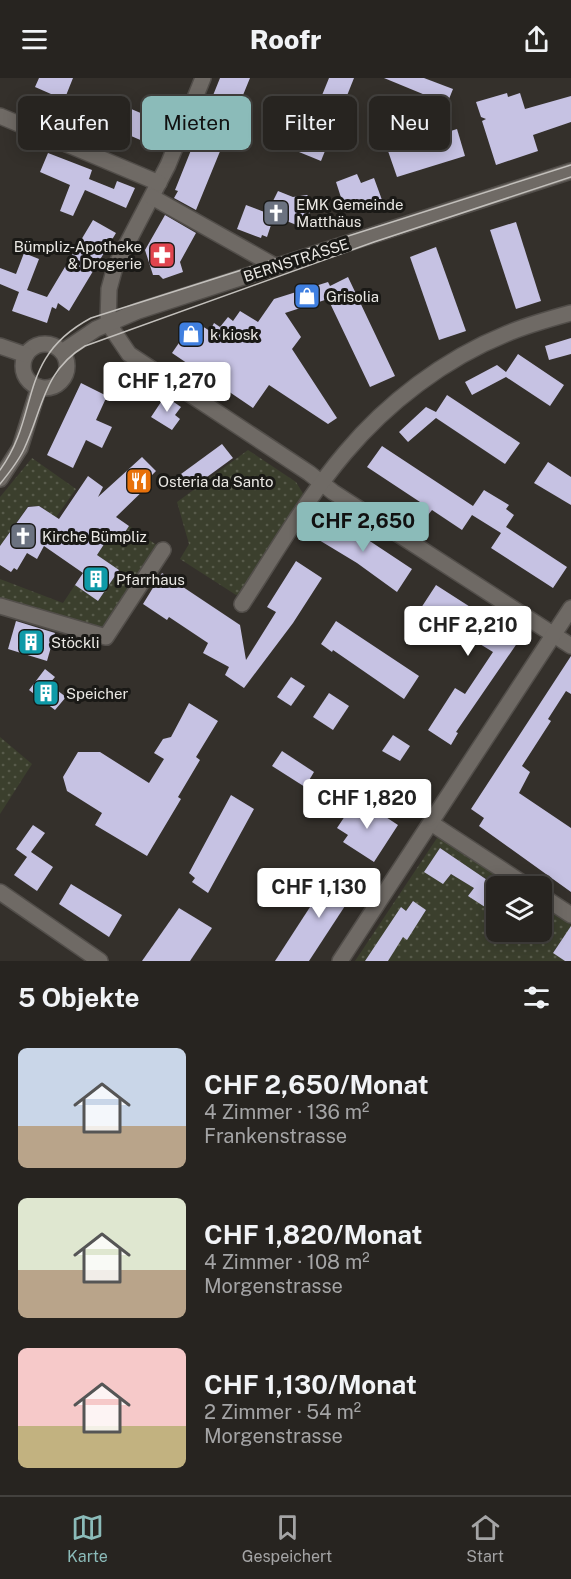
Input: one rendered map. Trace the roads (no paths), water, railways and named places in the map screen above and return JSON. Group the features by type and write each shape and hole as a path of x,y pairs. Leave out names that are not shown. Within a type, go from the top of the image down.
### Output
{"street":[{"path":"203,78 159,183 115,267 109,289 108,323 129,354 571,646"},
{"path":"0,116 159,183"},
{"name":"BERNSTRASSE","path":"62,352 108,323 275,266 571,171"},
{"path":"152,198 275,266"},
{"path":"242,604 322,483 362,434 432,375 505,334 571,313"},
{"path":"44,344 55,346 62,352 67,367 63,379 53,386 39,387 25,375 23,366 26,355 34,347 44,344"},
{"path":"0,346 26,355"},
{"path":"0,478 20,448 39,387"},
{"path":"0,606 106,637 163,550"},
{"path":"340,961 571,608"},
{"path":"431,823 512,876"},
{"path":"0,892 100,961"},
{"path":"552,903 571,915"}],"tram line":[{"path":"0,470 13,449 40,369 51,351 67,334 91,318 571,165"},
{"path":"0,484 24,449 52,379 60,367 85,346 374,242 571,177"}],"place":[{"name":"EMK Gemeinde Matthäus","path":"276,213"},
{"name":"Bümpliz-Apotheke & Drogerie","path":"162,255"},
{"name":"Grisolia","path":"307,296"},
{"name":"k kiosk","path":"191,334"},
{"name":"Osteria da Santo","path":"139,481"},
{"name":"Kirche Bümpliz","path":"23,536"},
{"name":"Pfarrhaus","path":"96,579"},
{"name":"Stöckli","path":"31,642"},
{"name":"Speicher","path":"46,693"}]}
